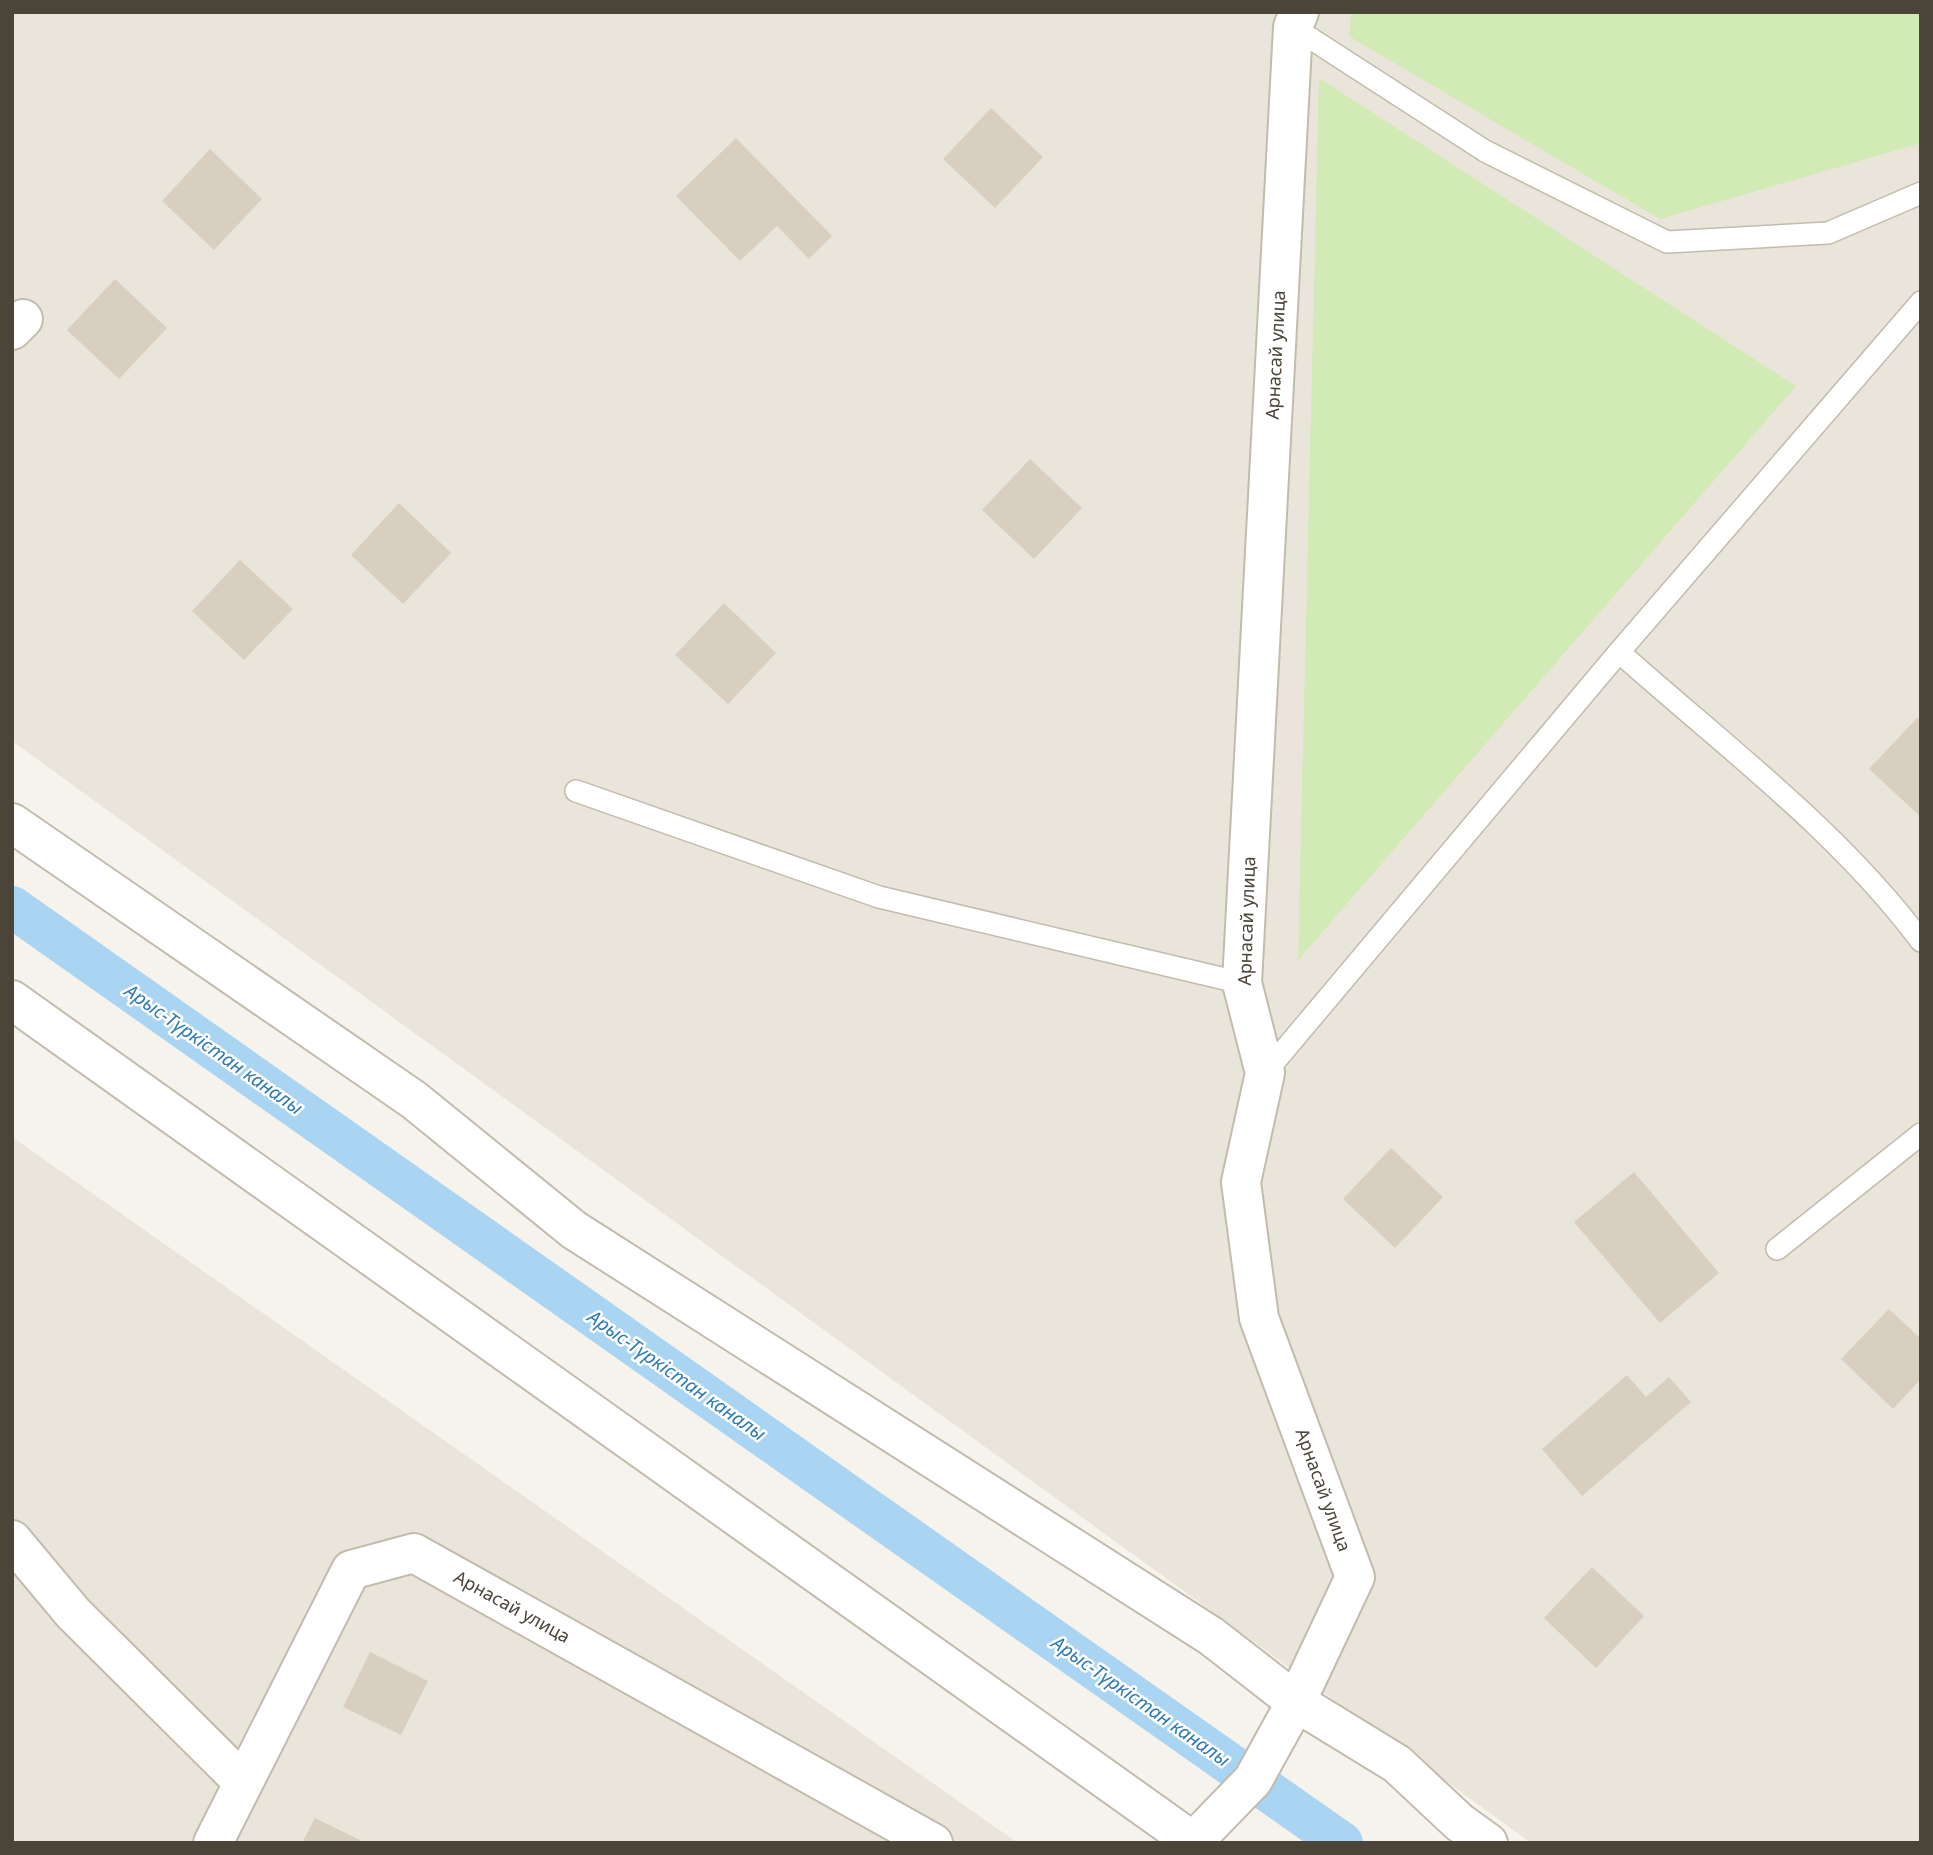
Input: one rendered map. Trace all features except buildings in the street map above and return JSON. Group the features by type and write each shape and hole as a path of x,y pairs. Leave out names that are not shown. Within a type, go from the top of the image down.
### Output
{"street":[{"name":"Арнасай улица","path":"1193,1842 1253,1780 1296,1702 1355,1577 1259,1318 1241,1182 1265,1073 1242,983 1296,20"},
{"path":"12,823 414,1100 574,1230 1212,1636 1296,1702 1397,1765 1459,1822 1488,1843"},
{"path":"12,1000 1193,1842"},
{"path":"12,1540 73,1613 243,1782"},
{"name":"Арнасай улица","path":"212,1843 351,1570 414,1552 933,1843"}],"lane":[{"path":"1296,20 1485,151 1667,242 1828,233 1921,192"},
{"path":"1265,1073 1619,652 1921,302"},
{"path":"1619,652 1817,828 1886,895 1921,941"},
{"path":"576,790 879,897 1242,983"},
{"path":"1777,1249 1921,1134"}],"shaded area":[{"path":"12,12 1921,12 1921,1843 1531,1843 12,741"},
{"path":"12,1137 1018,1843 12,1843"}],"green space":[{"path":"1351,12 1921,12 1921,143 1660,219 1350,37"},
{"path":"1319,78 1796,386 1298,960"}],"waterway":[{"name":"Арыс-Түркістан каналы","path":"12,907 1342,1843"}]}
